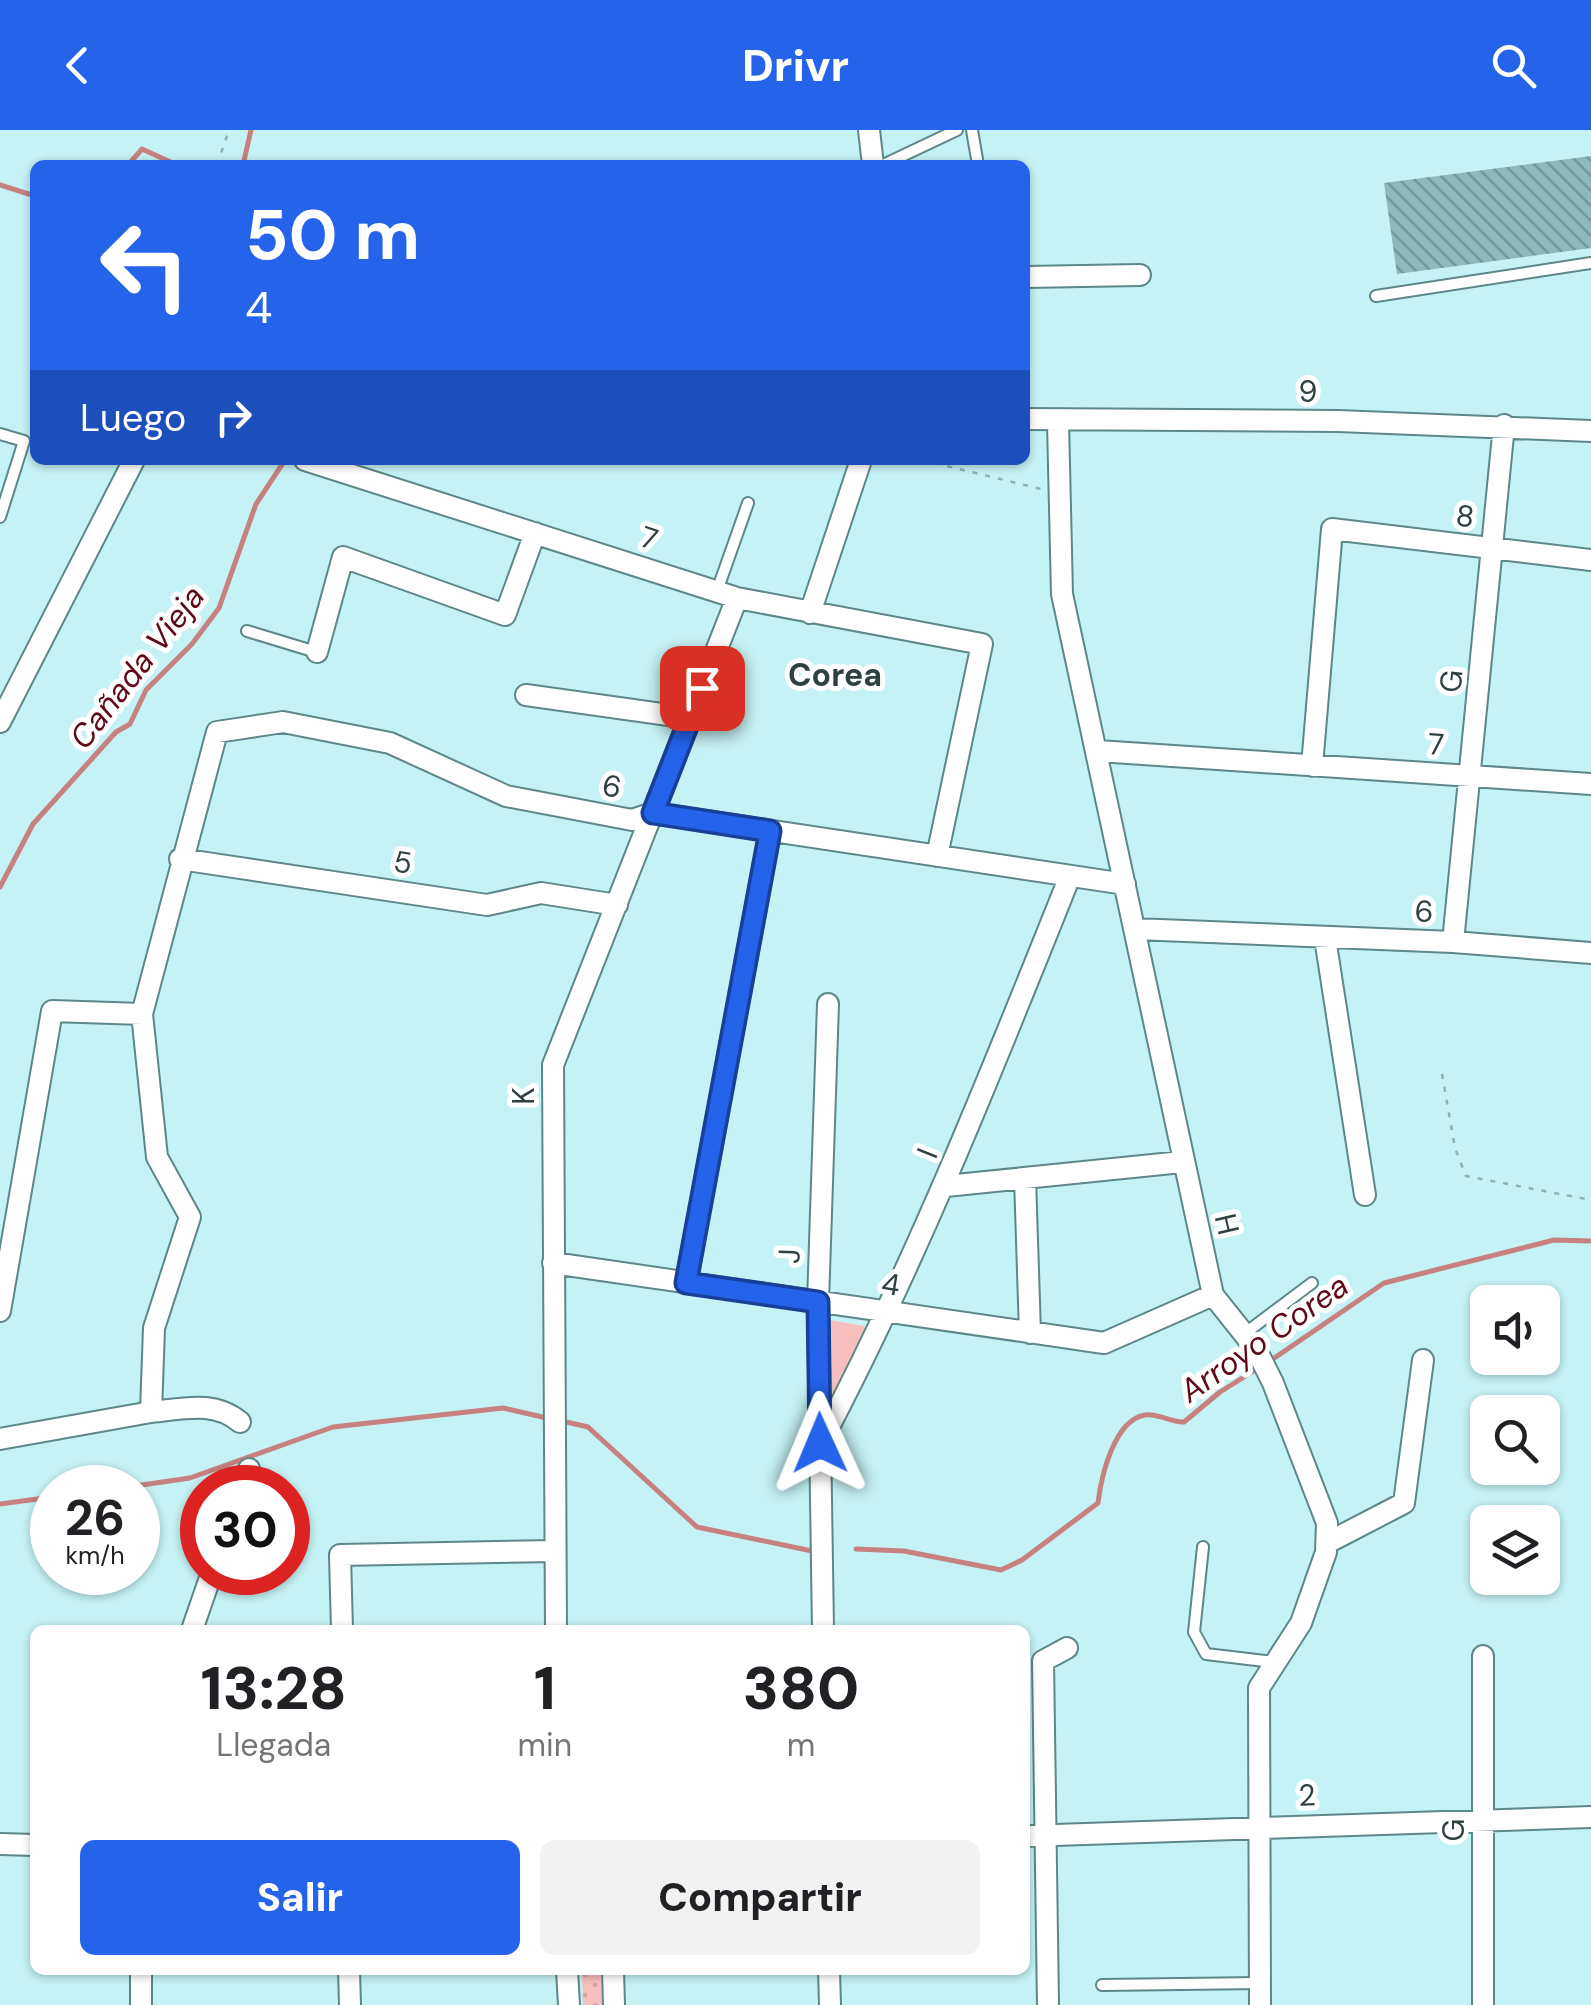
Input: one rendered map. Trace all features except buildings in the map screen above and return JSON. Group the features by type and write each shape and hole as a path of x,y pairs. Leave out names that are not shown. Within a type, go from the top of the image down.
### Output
{"street":[{"path":"869,130 872,160"},
{"path":"1030,277 1140,275"},
{"name":"9","path":"1030,420 1504,425 1591,431"},
{"name":"H","path":"1058,422 1062,594 1212,1294 1249,1342 1273,1382 1308,1465 1327,1523 1326,1543 1301,1623 1272,1662 1259,1688 1256,1827 1260,2005"},
{"name":"G","path":"1454,942 1504,425"},
{"path":"0,722 131,465"},
{"name":"7","path":"321,465 727,594 982,644 937,856"},
{"path":"810,613 859,465"},
{"name":"8","path":"1312,766 1332,529 1591,560"},
{"path":"317,652 344,557 505,615 535,532"},
{"name":"K","path":"556,1625 553,1066 690,718 727,594"},
{"path":"526,695 690,718"},
{"name":"6","path":"180,858 217,732 283,722 390,743 506,796 632,820 653,813 1125,884"},
{"name":"7","path":"1098,750 1591,784"},
{"path":"686,1283 770,831"},
{"path":"150,1412 154,1328 190,1217 157,1158 142,1014 180,858"},
{"name":"5","path":"180,858 487,904 542,892 617,905"},
{"name":"I","path":"820,1443 888,1314 946,1186 1070,876"},
{"name":"6","path":"1135,929 1454,942 1591,953"},
{"path":"1324,938 1365,1195"},
{"name":"J","path":"823,1625 818,1302 828,1004"},
{"path":"0,1311 8,1215 52,1012 142,1014"},
{"path":"946,1186 1182,1162"},
{"path":"1025,1178 1030,1333"},
{"name":"4","path":"553,1262 1104,1343 1212,1294"},
{"path":"1326,1543 1404,1502 1423,1360"},
{"path":"0,1439 150,1412 208,1406 226,1410 240,1422"},
{"path":"342,1625 340,1555 553,1551"},
{"path":"194,1625 204,1595"},
{"path":"1048,2005 1035,1836 1043,1661 1067,1648"},
{"name":"G","path":"1483,2005 1484,1656"},
{"name":"2","path":"1035,1836 1591,1816"},
{"path":"0,1844 30,1845"},
{"path":"141,1975 142,2005"},
{"path":"349,1975 350,2005"},
{"path":"567,1975 568,2005"},
{"path":"613,1975 614,2005"},
{"path":"829,1975 830,2005"}],"lane":[{"path":"895,160 958,130"},
{"path":"972,130 977,160"},
{"path":"1376,296 1591,263"},
{"path":"0,434 29,441 0,518"},
{"path":"727,594 748,503"},
{"path":"247,632 317,652"},
{"path":"1249,1342 1312,1284"},
{"path":"1203,1547 1194,1632 1206,1654 1272,1662"},
{"path":"1102,1985 1260,1983"}],"path":[{"path":"219,160 229,130"},
{"path":"939,465 1059,492"},
{"path":"1442,1074 1455,1148 1466,1176 1591,1200"}],"shaded area":[{"path":"830,1320 864,1326 868,1332 831,1406 824,1332"},
{"path":"582,1975 601,1975 602,2005 583,2005"}],"waterway":[{"name":"Cañada Vieja","path":"244,160 251,130"},
{"path":"132,160 142,149 166,160"},
{"path":"0,185 30,194"},
{"name":"Cañada Vieja","path":"0,887 33,824 116,732 130,724 146,690 192,644 219,608 256,504 282,465"},
{"name":"Arroyo Corea","path":"1270,1361 1384,1283 1554,1240 1591,1241"},
{"name":"Arroyo Corea","path":"856,1549 904,1551 1001,1570 1022,1560 1098,1503 1111,1451 1134,1419 1150,1415 1184,1422 1220,1392 1260,1367"},
{"path":"160,1482 190,1478 333,1427 503,1408 551,1419"},
{"path":"562,1421 588,1427 697,1527 812,1551"},
{"path":"0,1504 30,1500"}],"district":[{"name":"Corea","path":"835,675"}],"route":[{"path":"702,688 653,813 770,831 686,1283 818,1302 820,1443"}]}
